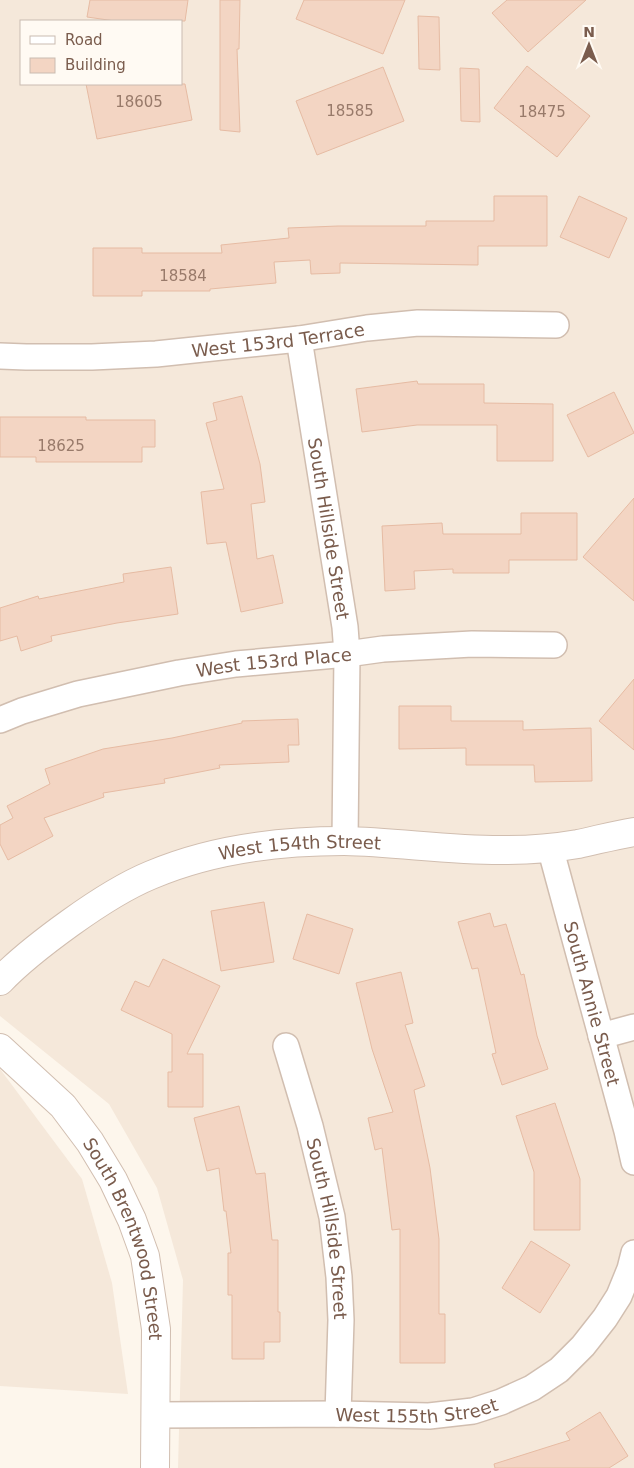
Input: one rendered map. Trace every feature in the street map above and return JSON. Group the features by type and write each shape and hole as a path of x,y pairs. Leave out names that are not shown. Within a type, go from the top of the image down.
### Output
{"street":[{"name":"West 153rd Terrace","path":"0,356 92,357 156,354 299,339 367,328 418,323 556,325"},
{"name":"South Hillside Street","path":"299,339 345,627 347,654 345,841"},
{"name":"West 153rd Place","path":"0,720 22,711 78,694 179,673 236,664 383,649 472,644 554,645"},
{"name":"West 154th Street","path":"0,982 15,966 52,936 102,901 150,875 201,857 285,843 345,841 454,849 507,850 578,844 634,832"},
{"name":"South Annie Street","path":"550,847 634,1162"},
{"path":"601,1036 634,1027"},
{"name":"South Hillside Street","path":"286,1046 310,1126 332,1217 339,1276 341,1320 338,1414"},
{"name":"South Brentwood Street","path":"0,1048 63,1106 74,1120 113,1180 132,1220 145,1256 156,1329 155,1468"},
{"path":"626,1299 634,1253"},
{"name":"West 155th Street","path":"155,1415 338,1414 429,1416 473,1411 501,1402 532,1388 559,1370 583,1346 605,1318 626,1299"}],"shaded area":[{"path":"0,0 634,0 634,1468 178,1468 183,1280 157,1188 109,1104 0,1016"},
{"path":"0,1069 82,1179 112,1283 128,1394 0,1386"}],"building":[{"path":"90,0 188,0 185,21 108,20 87,17"},
{"path":"220,0 240,0 239,49 237,49 240,132 220,130"},
{"path":"304,0 405,0 383,54 296,19"},
{"path":"507,0 586,0 528,52 492,13"},
{"path":"418,16 439,17 440,70 419,69"},
{"path":"527,66 590,116 557,157 494,108"},
{"path":"383,67 404,121 317,155 296,101"},
{"path":"460,68 479,69 480,122 461,121"},
{"path":"185,84 192,120 97,139 86,85"},
{"path":"494,196 547,196 547,246 478,246 478,265 340,263 340,273 311,274 310,260 274,262 276,283 210,289 210,291 142,291 142,296 93,296 93,248 142,248 142,253 222,253 221,245 289,238 288,228 426,226 426,221 494,221"},
{"path":"579,196 627,218 609,258 560,237"},
{"path":"417,381 418,384 484,384 484,403 553,404 553,461 497,461 497,425 417,425 362,432 356,389"},
{"path":"614,392 634,433 588,457 567,415"},
{"path":"242,396 260,464 265,502 251,504 257,559 273,555 283,603 241,612 226,542 207,544 201,492 224,489 206,423 217,420 213,403"},
{"path":"0,417 86,417 86,420 155,420 155,447 142,447 142,462 36,462 36,457 0,457"},
{"path":"634,498 634,601 583,557"},
{"path":"521,513 577,513 577,560 509,560 509,573 453,573 453,569 414,571 415,589 385,591 382,526 442,523 443,534 521,534"},
{"path":"171,567 178,614 117,623 51,636 52,641 21,651 17,636 0,641 0,608 38,596 39,599 124,582 123,574"},
{"path":"634,679 634,750 599,721"},
{"path":"399,706 451,706 451,721 523,721 523,730 591,728 592,781 535,782 534,765 466,765 466,748 399,749"},
{"path":"298,719 299,745 288,745 289,762 219,765 220,768 164,779 165,783 103,793 104,797 44,818 53,836 8,860 0,844 0,825 13,818 7,806 50,784 45,769 103,749 172,738 242,723 242,721"},
{"path":"264,902 274,962 221,971 211,911"},
{"path":"490,913 494,927 506,924 521,975 524,974 537,1036 548,1069 502,1085 492,1054 496,1053 478,968 472,969 458,922"},
{"path":"307,914 353,929 339,974 293,959"},
{"path":"163,959 220,986 187,1054 203,1054 203,1107 168,1107 168,1072 172,1072 172,1034 121,1010 135,981 149,987"},
{"path":"401,972 413,1023 405,1025 425,1086 414,1090 430,1168 439,1239 439,1314 445,1314 445,1363 400,1363 400,1229 392,1230 382,1148 375,1150 368,1118 393,1112 372,1049 356,983"},
{"path":"555,1103 580,1179 580,1230 534,1230 534,1172 516,1116"},
{"path":"239,1106 256,1174 265,1173 272,1240 278,1240 280,1342 264,1342 264,1359 232,1359 232,1295 228,1295 228,1253 231,1253 226,1211 224,1211 219,1168 207,1171 194,1118"},
{"path":"531,1241 570,1265 540,1313 502,1288"},
{"path":"600,1412 628,1456 609,1468 495,1468 494,1464 570,1440 566,1433"}]}
